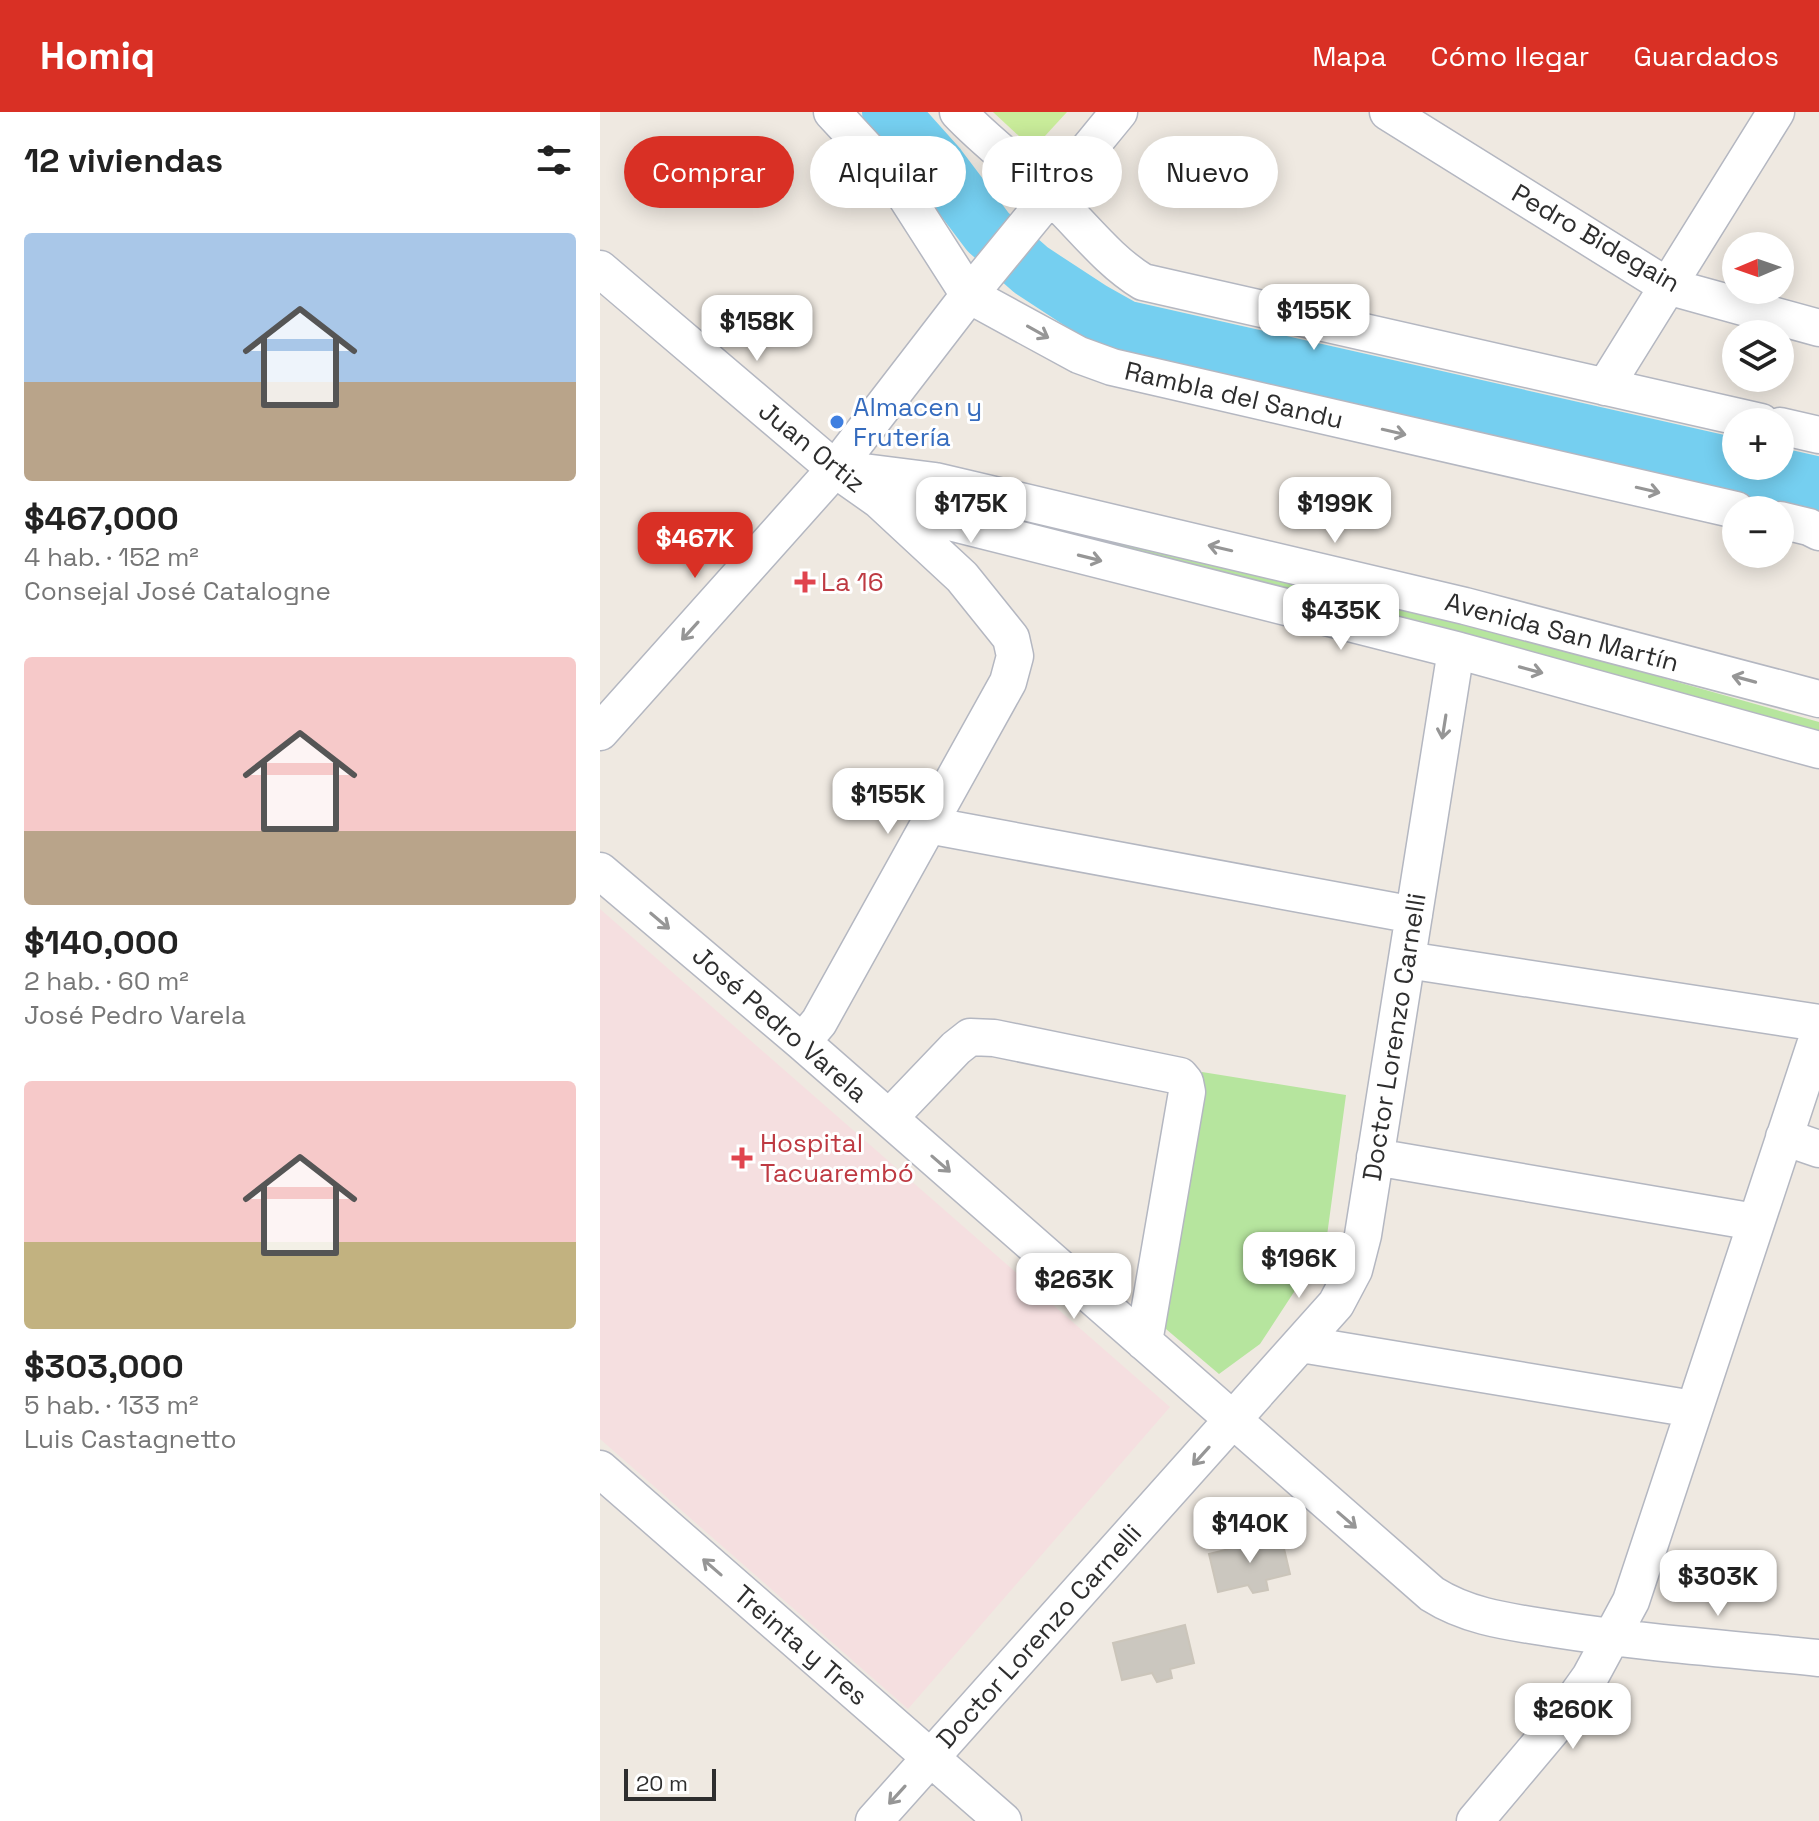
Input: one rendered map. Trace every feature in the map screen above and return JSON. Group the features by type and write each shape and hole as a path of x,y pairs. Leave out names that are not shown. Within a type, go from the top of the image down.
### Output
{"street":[{"name":"Rambla del Sandu","path":"832,112 896,181 976,288 1079,355 1112,367 1722,507"},
{"path":"958,112 982,138"},
{"path":"1099,136 1119,112"},
{"name":"Pedro Bidegain","path":"1388,112 1667,286 1819,328"},
{"path":"1605,387 1776,112"},
{"path":"600,732 835,469 1039,208"},
{"path":"1049,208 1124,271 1143,282 1722,413"},
{"name":"Juan Ortiz","path":"600,269 835,469 879,500 962,577 1011,638 1015,656 1008,682 928,825"},
{"path":"1794,429 1819,435"},
{"name":"Avenida San Martín","path":"835,469 935,481 1465,606 1819,699"},
{"name":"Avenida San Martín","path":"879,500 938,519 1456,650 1819,750"},
{"path":"1794,523 1819,532"},
{"name":"Doctor Lorenzo Carnelli","path":"874,1821 1336,1304 1354,1270 1363,1235 1456,650"},
{"path":"802,1042 819,1022 928,825 1414,915"},
{"name":"José Pedro Varela","path":"600,871 802,1042 1432,1594 1456,1609 1511,1622 1612,1638 1819,1658"},
{"path":"1407,960 1819,1023"},
{"path":"1475,1821 1555,1726 1590,1677 1631,1601 1819,1033"},
{"path":"889,1118 970,1037 994,1038 1180,1076 1187,1092 1144,1342"},
{"path":"1784,1137 1819,1149"},
{"path":"1375,1157 1755,1222"},
{"path":"1301,1344 1693,1409"},
{"name":"Treinta y Tres","path":"600,1469 1003,1821"}],"shaded area":[{"name":"Hospital Tacuarembó","path":"600,909 1170,1407 908,1709 600,1439"}],"green space":[{"path":"993,112 1067,112 1045,136 1019,136"},
{"path":"952,501 1436,614 1819,722 1819,732 1432,624 950,508"},
{"path":"1202,1072 1346,1095 1326,1243 1260,1344 1219,1374 1153,1318"}],"building":[{"path":"1281,1536 1290,1574 1266,1580 1268,1590 1253,1593 1248,1585 1218,1592 1209,1554"},
{"path":"1185,1625 1194,1663 1170,1669 1172,1678 1157,1682 1152,1673 1122,1680 1113,1643"}],"waterway":[{"path":"890,112 939,167 988,232 1031,270 1124,328 1819,485"}],"place":[{"name":"Almacen y Frutería","path":"837,422"},
{"name":"La 16","path":"805,582"},
{"name":"Hospital Tacuarembó","path":"742,1158"}]}
